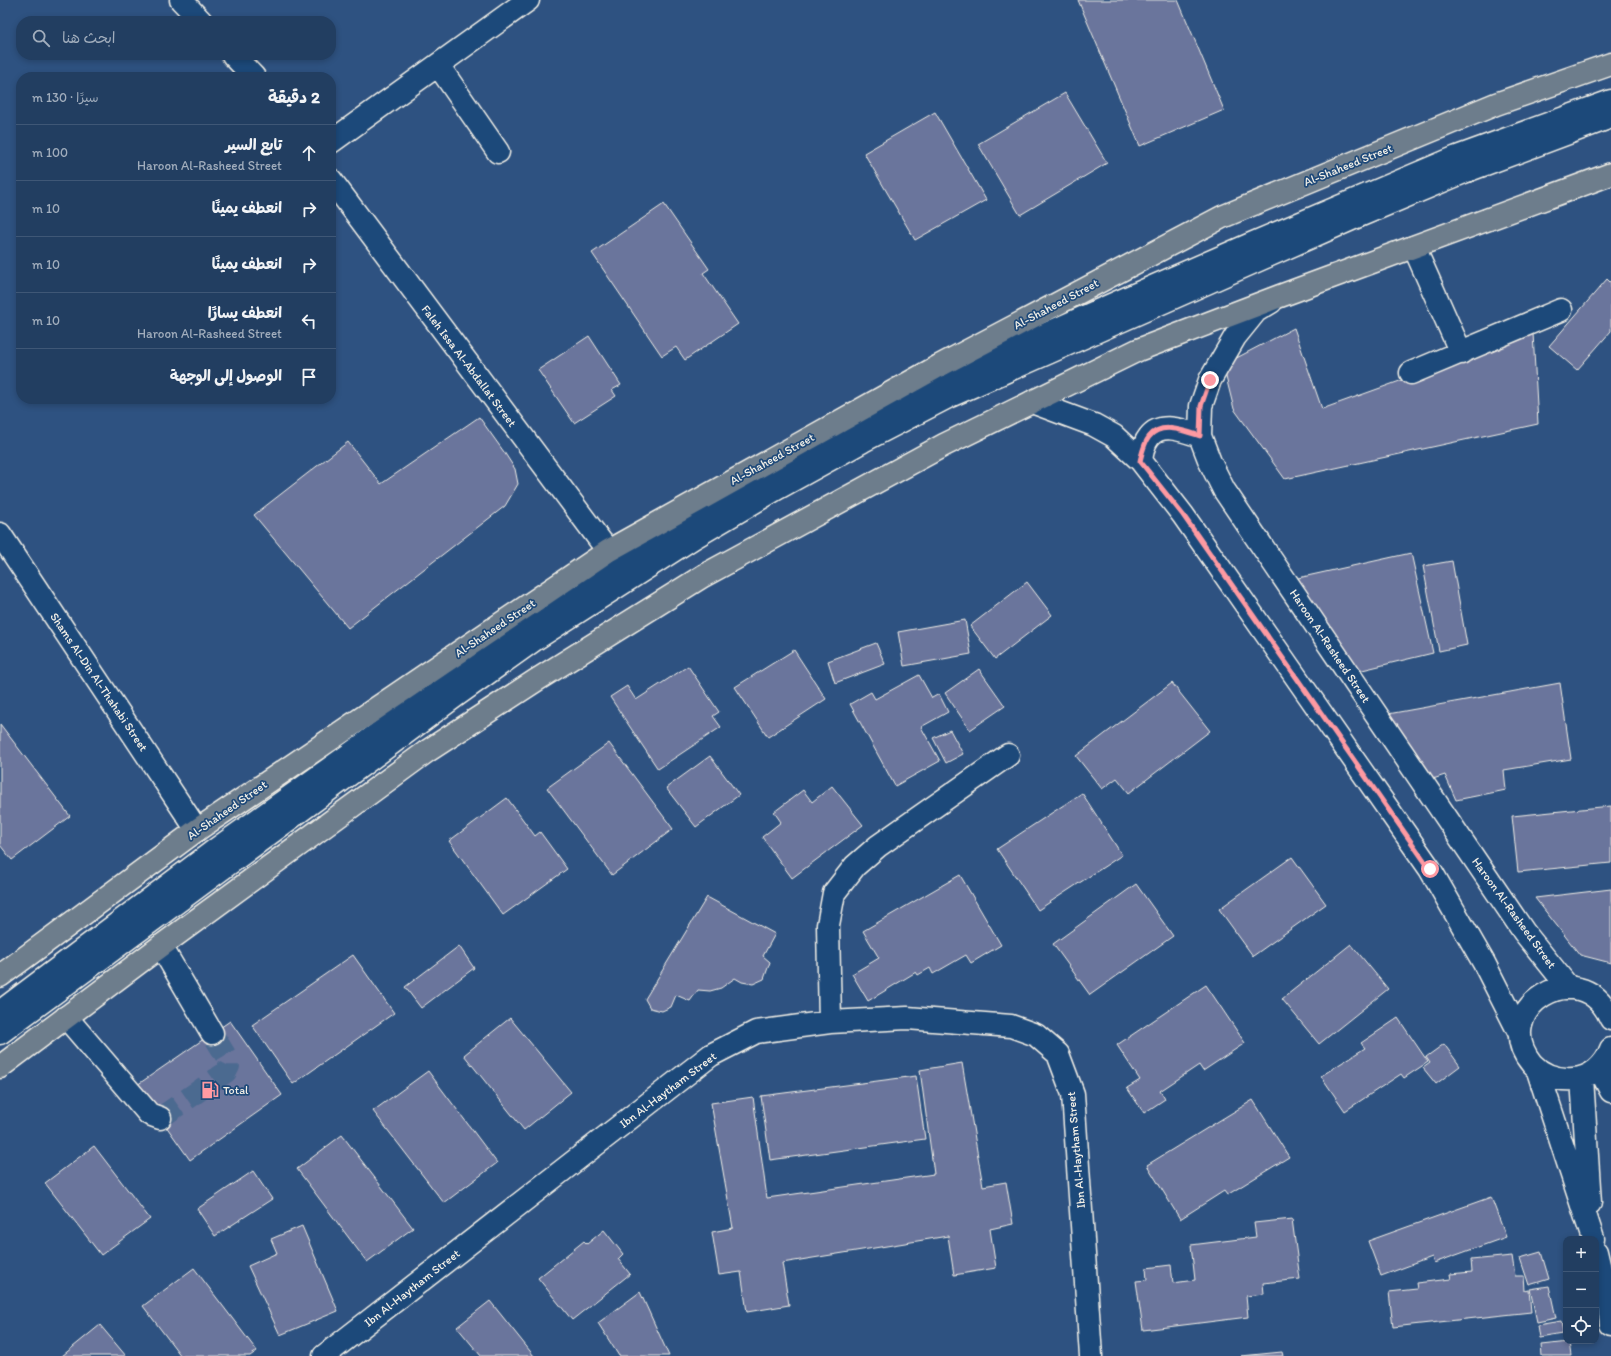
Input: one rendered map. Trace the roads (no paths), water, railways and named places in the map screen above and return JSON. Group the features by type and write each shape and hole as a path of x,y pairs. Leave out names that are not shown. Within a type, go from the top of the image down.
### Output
{"highway":[{"name":"Al-Shaheed Street","path":"0,976 197,830 608,551 939,366 1222,217 1496,104 1611,64"},
{"path":"0,1067 160,946 426,752 629,621 724,565 944,445 1138,350 1611,174"}],"street":[{"path":"180,0 195,16"},
{"path":"336,138 528,0"},
{"path":"238,60 249,72"},
{"path":"438,65 498,152"},
{"path":"0,1012 215,850 351,753 466,668 578,591 693,519 795,460 898,405 997,357 1111,305 1457,157 1611,101"},
{"path":"0,1033 444,704 528,645 613,588 693,538 778,488 950,396 1354,218 1464,172 1611,117"},
{"name":"Faleh Issa Al-Abdallat Street","path":"336,187 608,551"},
{"path":"1414,247 1461,353"},
{"name":"Haroon Al-Rasheed Street","path":"1280,296 1256,311 1234,337 1210,380 1201,406 1200,436 1210,462 1224,490 1524,932 1569,988"},
{"path":"1411,373 1561,310"},
{"path":"1032,402 1094,425 1114,436 1140,461 1183,515 1430,869 1484,963 1520,1034 1524,1055 1538,1071 1592,1236"},
{"path":"1140,461 1148,437 1159,430 1173,428 1182,429 1200,436"},
{"name":"Shams Al-Din Al-Thahabi Street","path":"0,534 197,830"},
{"path":"830,1022 828,925 834,894 855,866 878,846 1008,755"},
{"path":"160,946 212,1033"},
{"path":"1520,1034 1524,1016 1534,1001 1550,990 1569,988 1584,991 1604,1000 1606,1009 1611,1019"},
{"path":"66,1017 149,1114 160,1118"},
{"name":"Ibn Al-Haytham Street","path":"324,1356 711,1055 756,1032 830,1022 907,1018 1010,1026 1036,1035 1058,1054 1073,1094 1091,1356"},
{"path":"1538,1071 1559,1080 1590,1073 1606,1060 1611,1049"},
{"path":"1590,1073 1611,1091"},
{"path":"1590,1073 1594,1236"},
{"path":"1599,1264 1609,1306 1611,1324"}],"tunnel":[{"path":"160,1118 226,1072 229,1066 229,1061 212,1033"}],"place":[{"name":"Total","path":"210,1090"}]}
